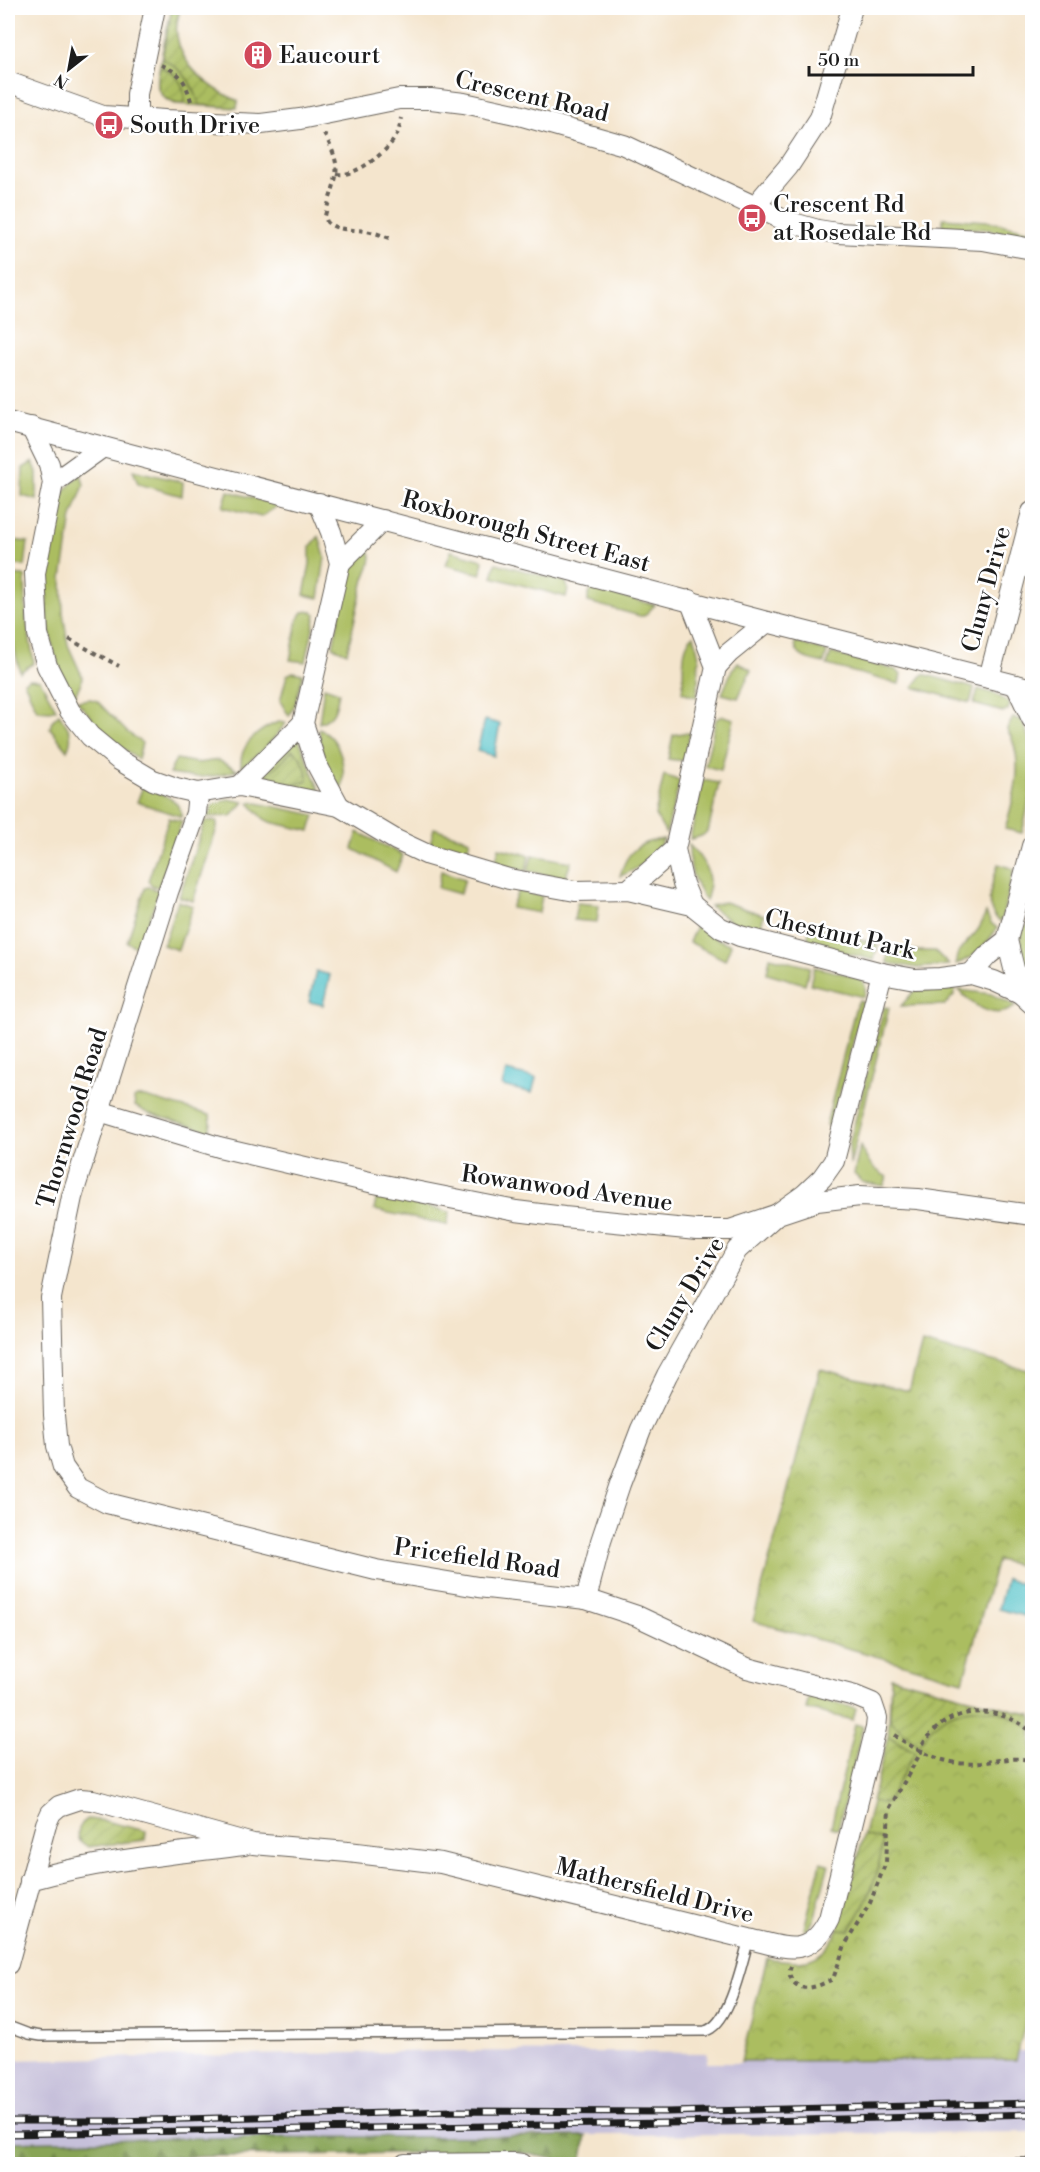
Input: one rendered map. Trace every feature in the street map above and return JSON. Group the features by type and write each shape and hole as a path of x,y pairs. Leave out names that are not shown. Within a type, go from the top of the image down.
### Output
{"street":[{"path":"137,117 137,94 155,8"},
{"path":"754,207 788,167 820,118 852,8"},
{"name":"Crescent Road","path":"8,82 103,116 261,124 300,119 399,99 453,102 526,117 624,145 643,152 754,207 803,226 837,234 983,240 1032,249"},
{"name":"Roxborough Street East","path":"8,422 767,622 1024,687"},
{"name":"Chestnut Park","path":"31,427 49,464 53,483 35,573 38,634 47,666 75,718 90,736 130,768 153,780 198,793 240,786 339,806 396,840 428,855 462,866 509,879 575,891 628,890 692,905 721,928 740,936 882,973 915,979 971,974 994,981 1026,999"},
{"path":"53,483 103,447"},
{"path":"319,503 340,563 303,723 316,763 339,806"},
{"name":"Cluny Drive","path":"989,678 1032,512"},
{"path":"340,563 383,520"},
{"path":"690,600 716,667"},
{"path":"692,905 683,884 675,849 716,667 729,652 767,622"},
{"path":"1024,687 1032,719"},
{"path":"240,786 303,723"},
{"name":"Thornwood Road","path":"63,1467 57,1446 54,1415 51,1298 72,1197 168,892 196,813 198,793"},
{"path":"971,974 1007,939 1032,846"},
{"path":"628,890 675,849"},
{"name":"Chestnut Park","path":"1007,939 1026,999"},
{"name":"Cluny Drive","path":"586,1599 601,1541 641,1429 667,1375 737,1250 822,1178 834,1161 882,973"},
{"name":"Rowanwood Avenue","path":"99,1111 219,1147 374,1184 516,1211 697,1230 730,1230 817,1201 860,1196 918,1199 1032,1215"},
{"name":"Pricefield Road","path":"63,1467 78,1488 118,1506 376,1569 478,1587 586,1599 637,1616 747,1668 855,1696 872,1703 877,1718"},
{"name":"Mathersfield Drive","path":"8,1964 46,1824 51,1813 68,1802 80,1799 108,1804 253,1844 441,1863 797,1949 810,1943 824,1930 828,1919 877,1718"},
{"name":"Mathersfield Drive","path":"30,1880 73,1868 128,1859 253,1844"},
{"path":"405,2164 522,2164"}],"lane":[{"path":"8,2026 41,2036 705,2031 713,2027 728,2006 749,1939"},
{"path":"960,2164 1032,2163"}],"path":[{"path":"158,64 174,70 181,76 192,107"},
{"path":"337,174 347,175 357,171 381,153 398,133 402,111"},
{"path":"320,128 334,155 337,174 325,216 327,222 336,227 364,231 393,239"},
{"path":"69,639 119,666"},
{"path":"834,1986 833,1979 845,1945 870,1902 885,1862 889,1809 921,1752 921,1745 937,1727 949,1719 964,1714 984,1712 1005,1716 1032,1733"},
{"path":"892,1733 921,1752 944,1761 962,1764 1009,1758 1032,1760"},
{"path":"789,1973 797,1986 807,1989 833,1979"}],"shaded area":[{"path":"445,2051 708,2053 707,2063 740,2063 741,2061 1015,2060 1018,2051 1032,2051 1032,2132 193,2138 8,2142 8,2060"}],"green space":[{"path":"172,8 180,8 176,28 178,43 188,64 217,90 238,101 237,108 175,104 160,93 158,74"},
{"path":"172,8 180,8 176,32 184,57 199,76 238,101 237,108 200,105 194,90 182,72 162,59"},
{"path":"160,67 179,81 184,91 185,104 170,101 161,93 158,82"},
{"path":"943,218 987,221 1032,231 1032,238 984,229 943,227"},
{"path":"33,462 37,472 37,500 22,496 23,468"},
{"path":"133,470 183,482 182,496 138,484"},
{"path":"81,474 84,485 72,517 62,578 63,612 68,645 83,678 74,698 56,659 51,639 47,577 58,507 65,491"},
{"path":"228,491 279,505 261,517 223,507"},
{"path":"319,536 325,557 319,598 304,595 310,564 310,547"},
{"path":"12,540 28,542 25,566 9,564"},
{"path":"368,548 371,556 370,564 364,579 347,653 333,647 347,578"},
{"path":"451,551 483,560 481,574 446,565"},
{"path":"496,563 566,582 568,589 566,597 492,577"},
{"path":"8,575 25,576 26,617 34,663 20,672 10,624"},
{"path":"592,589 655,605 644,616 640,616 588,602 588,595"},
{"path":"310,611 316,614 306,662 290,660 298,619 303,612"},
{"path":"694,635 699,657 697,697 682,692 684,653 689,640"},
{"path":"795,642 827,652 824,663 809,660 801,655"},
{"path":"831,653 896,670 901,675 899,684 827,665"},
{"path":"738,662 751,670 738,698 722,694"},
{"path":"293,672 303,674 295,704 289,716 280,701 287,675"},
{"path":"923,674 974,688 970,703 913,687"},
{"path":"29,679 40,680 56,709 37,710 24,682"},
{"path":"324,687 339,692 332,715 319,723"},
{"path":"978,689 995,694 1010,704 1008,710 1003,712 974,704"},
{"path":"90,699 97,701 126,731 142,743 138,759 110,739 77,701"},
{"path":"59,714 68,727 70,735 67,750 50,728 52,721"},
{"path":"723,716 734,719 721,770 705,766 716,719"},
{"path":"1013,718 1022,720 1032,762 1028,805 1022,833 1005,829 1015,792 1017,766 1013,741 1007,729"},
{"path":"278,722 286,723 266,747 241,767 243,751 247,745 257,734"},
{"path":"319,729 333,739 341,754 342,789 332,776 325,761"},
{"path":"690,733 684,761 668,759 673,735"},
{"path":"297,735 320,791 319,793 257,781"},
{"path":"292,750 301,759 308,779 294,784 268,777 273,770"},
{"path":"176,759 198,763 218,760 237,770 203,777 169,774"},
{"path":"664,775 680,781 666,834 655,815"},
{"path":"703,780 719,783 709,828 702,836 690,839"},
{"path":"143,786 173,800 182,817 137,802"},
{"path":"229,799 244,802 232,816 207,817 214,804"},
{"path":"249,803 315,815 310,831 264,819"},
{"path":"169,818 182,821 159,887 153,886 148,881"},
{"path":"205,821 217,821 217,828 193,901 179,897"},
{"path":"434,828 470,840 465,856 430,844"},
{"path":"358,832 403,855 396,872 353,849"},
{"path":"664,839 646,862 620,876 626,860 635,849 647,842"},
{"path":"689,845 700,857 707,870 709,885 706,901 693,874"},
{"path":"499,848 529,855 526,871 495,864"},
{"path":"532,855 571,862 565,879 528,871"},
{"path":"998,864 1014,869 1001,922 991,910 990,903 991,887"},
{"path":"441,871 465,879 460,894 438,888"},
{"path":"145,888 159,891 140,946 134,946 127,942"},
{"path":"518,891 542,896 539,913 511,908"},
{"path":"178,901 193,906 178,950 163,945"},
{"path":"724,902 764,915 759,932 732,922 710,906"},
{"path":"577,903 599,905 597,922 574,920"},
{"path":"986,913 991,923 997,928 980,950 956,964 960,950 978,929"},
{"path":"1023,925 1032,927 1029,956 1032,966 1032,984 1022,955"},
{"path":"696,926 731,945 725,960 689,942"},
{"path":"810,926 878,944 874,960 807,943"},
{"path":"889,946 918,951 935,951 949,965 917,968 887,963"},
{"path":"770,957 810,967 805,984 767,973"},
{"path":"814,967 859,979 865,986 864,997 810,984"},
{"path":"955,989 954,995 945,1005 901,1006 915,990"},
{"path":"959,990 991,994 1016,1006 1008,1011 992,1012 971,1002"},
{"path":"859,1000 863,1002 832,1126 826,1125 855,1009"},
{"path":"884,1007 889,1008 850,1165 849,1145"},
{"path":"145,1097 210,1115 209,1131 147,1113 135,1106 134,1099"},
{"path":"860,1146 871,1164 887,1177 884,1186 862,1182 854,1174"},
{"path":"377,1196 450,1212 447,1225 374,1210"},
{"path":"922,1343 1032,1371 1032,1568 997,1560 963,1681 753,1621 820,1369 909,1391"},
{"path":"891,1677 1032,1715 1032,1996 1016,2060 741,2061 767,1958 793,1961 812,1958 827,1947 841,1924 888,1740"},
{"path":"891,1677 1032,1715 1032,1730 1010,1716 985,1709 973,1709 960,1711 937,1723 918,1745 890,1720"},
{"path":"809,1697 856,1708 853,1720 806,1709"},
{"path":"855,1724 863,1726 838,1829 831,1827"},
{"path":"888,1736 915,1752 886,1804 872,1801"},
{"path":"88,1819 146,1831 145,1840 88,1847 80,1841 78,1831 82,1823"},
{"path":"864,1835 883,1840 875,1877 862,1909 849,1931 838,1930"},
{"path":"821,1862 829,1864 814,1920 808,1929 804,1929"},
{"path":"586,2136 581,2164 513,2151 8,2160 8,2142 193,2138"}],"water":[{"path":"485,720 500,724 494,756 477,751"},
{"path":"316,971 330,975 323,1005 309,1002"},
{"path":"506,1071 536,1078 532,1093 502,1086"},
{"path":"1006,1579 1032,1587 1032,1618 998,1609"}],"railway":[{"path":"8,2121 118,2121 452,2111 667,2112 1032,2103"},
{"path":"8,2134 726,2122 1032,2114"}],"place":[{"name":"Eaucourt","path":"258,55"},
{"name":"South Drive","path":"109,125"},
{"name":"Crescent Rd at Rosedale Rd","path":"752,218"}]}
